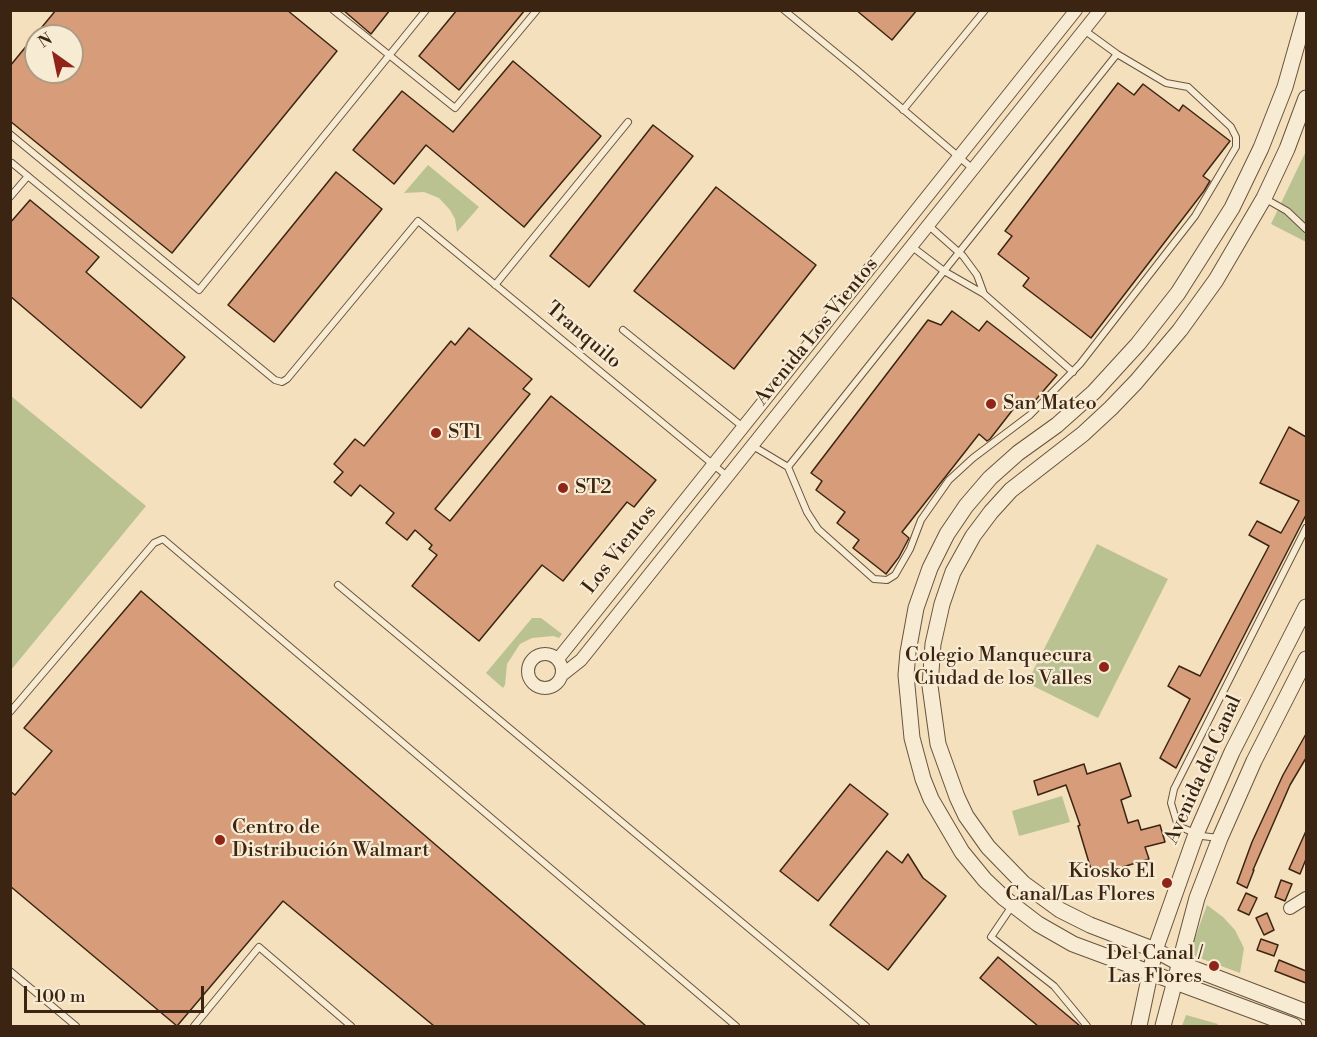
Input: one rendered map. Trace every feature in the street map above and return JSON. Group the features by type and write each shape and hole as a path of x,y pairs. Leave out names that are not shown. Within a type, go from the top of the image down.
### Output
{"street":[{"name":"Avenida Los Vientos","path":"713,465 1076,10"},
{"name":"Avenida Los Vientos","path":"558,659 546,653 538,655 529,664 529,676 533,684 546,688 557,683 562,675 581,660 1100,10"},
{"path":"1294,1026 1175,980 1150,974 1063,939 1012,905 976,869 950,835 931,798 916,759 909,716 906,675 911,631 923,585 947,534 977,492 1005,465 1057,425 1094,392 1145,336 1191,275 1232,208 1261,148 1285,87 1306,13"},
{"path":"1306,98 1287,149 1264,198 1216,280 1180,330 1143,373 1083,434 1011,490 981,524 965,549 942,604 933,644 930,686 938,744 953,789 977,833 1011,872 1046,901 1090,925 1155,950 1179,963 1306,1012"},
{"name":"Los Vientos","path":"558,659 713,465"},
{"name":"Avenida del Canal","path":"1139,1026 1155,950 1196,834 1232,752 1306,607"},
{"path":"558,659 562,667 562,675"},
{"name":"Avenida del Canal","path":"1163,1026 1197,898 1220,838 1254,761 1306,659"},
{"path":"1290,908 1306,898"}],"lane":[{"path":"333,10 455,108 537,10"},
{"path":"10,134 200,290 426,10"},
{"path":"784,10 973,169"},
{"path":"903,110 985,10"},
{"path":"752,445 789,467 807,512 818,529 874,579 887,580 896,575 910,549 921,520 949,480 973,458 1030,415 1073,372 1195,216 1236,147 1236,137 1231,127 1188,87 1166,83 1117,54 1084,30"},
{"path":"789,467 1117,54"},
{"path":"495,285 628,122"},
{"path":"10,165 12,163 28,176 10,197"},
{"name":"Tranquilo","path":"28,176 275,380 282,382 287,379 418,221 727,476"},
{"path":"1264,198 1287,211 1306,229"},
{"path":"928,225 959,252 977,275 984,294"},
{"path":"911,246 944,271 984,294 1073,372"},
{"path":"623,330 743,427"},
{"path":"1220,838 1196,834 1178,826 1171,803 1174,789 1306,528"},
{"path":"10,712 154,543 163,539 736,1026"},
{"path":"338,585 866,1026"},
{"path":"1012,905 991,936 1054,986 1087,1026"},
{"path":"194,1026 259,948 351,1026"},
{"path":"10,971 76,1026"}],"green space":[{"path":"1306,151 1306,242 1271,224"},
{"path":"428,165 479,207 457,232 455,219 439,198 424,192 404,193"},
{"path":"11,396 146,506 11,670"},
{"path":"1097,544 1168,579 1098,718 1027,683"},
{"path":"532,618 541,618 562,634 559,638 553,636 532,638 520,644 507,664 503,688 486,673"},
{"path":"1062,796 1070,822 1019,836 1012,811"},
{"path":"1207,905 1235,930 1244,948 1240,973 1189,954"},
{"path":"1186,1015 1218,1024 1217,1026 1182,1026"}],"building":[{"path":"56,10 287,10 337,51 172,253 10,121 10,66 24,49 24,84 84,84 84,24 44,24"},
{"path":"343,10 390,10 371,34"},
{"path":"457,10 525,10 459,90 419,56"},
{"path":"856,10 917,10 892,40"},
{"path":"513,61 601,136 524,227 426,145 394,184 353,150 402,91 453,132"},
{"path":"1118,83 1134,95 1143,84 1179,111 1183,105 1230,141 1203,176 1210,181 1204,191 1091,338 1023,286 1029,278 998,254 1012,236 1005,231"},
{"path":"653,125 693,156 589,287 550,256"},
{"path":"336,172 382,209 274,342 228,305"},
{"path":"716,187 816,265 734,369 634,291"},
{"path":"30,200 99,257 86,272 185,357 141,408 10,296 10,223"},
{"path":"952,311 979,331 987,321 1057,375 1027,410 1018,403 990,439 987,441 979,434 902,532 909,538 899,557 886,574 853,548 859,540 837,523 845,512 816,490 822,481 811,473 928,320 941,325"},
{"path":"469,328 532,379 523,389 530,394 435,509 450,521 551,396 656,480 634,507 627,502 563,581 542,565 479,641 412,586 437,555 429,549 432,545 415,530 407,540 386,523 394,513 360,485 351,496 334,482 343,472 334,464 355,439 364,446 451,341 455,345"},
{"path":"1289,427 1306,437 1306,515 1176,768 1160,758 1190,699 1168,686 1179,666 1200,676 1269,546 1249,535 1257,521 1281,533 1299,501 1260,483"},
{"name":"Centro de Distribución Walmart","path":"141,591 646,1026 434,1026 283,901 177,1026 10,886 10,791 15,795 52,751 24,728"},
{"path":"1306,734 1306,758 1290,785 1247,888 1237,883 1252,842 1283,775"},
{"path":"1120,763 1131,796 1121,800 1128,823 1138,820 1141,830 1160,825 1165,842 1145,847 1149,859 1093,876 1078,826 1080,825 1066,785 1038,795 1034,781 1084,764 1087,774"},
{"path":"850,784 888,814 818,901 780,871"},
{"path":"1306,831 1306,859 1300,874 1289,869"},
{"path":"887,851 902,863 908,854 923,878 946,896 888,970 830,925"},
{"path":"1281,880 1292,884 1285,901 1275,897"},
{"path":"1246,893 1257,898 1249,915 1238,910"},
{"path":"1267,913 1274,930 1264,935 1256,918"},
{"path":"1261,939 1278,945 1274,956 1257,950"},
{"path":"998,957 1080,1026 1038,1026 980,978"},
{"path":"1279,960 1306,971 1306,983 1275,971"}],"place":[{"name":"San Mateo","path":"991,404"},
{"name":"ST1","path":"436,433"},
{"name":"ST2","path":"563,488"},
{"name":"Colegio Manquecura Ciudad de los Valles","path":"1104,667"},
{"name":"Centro de Distribución Walmart","path":"220,840"},
{"name":"Kiosko El Canal/Las Flores","path":"1167,883"},
{"name":"Del Canal / Las Flores","path":"1214,966"}]}
